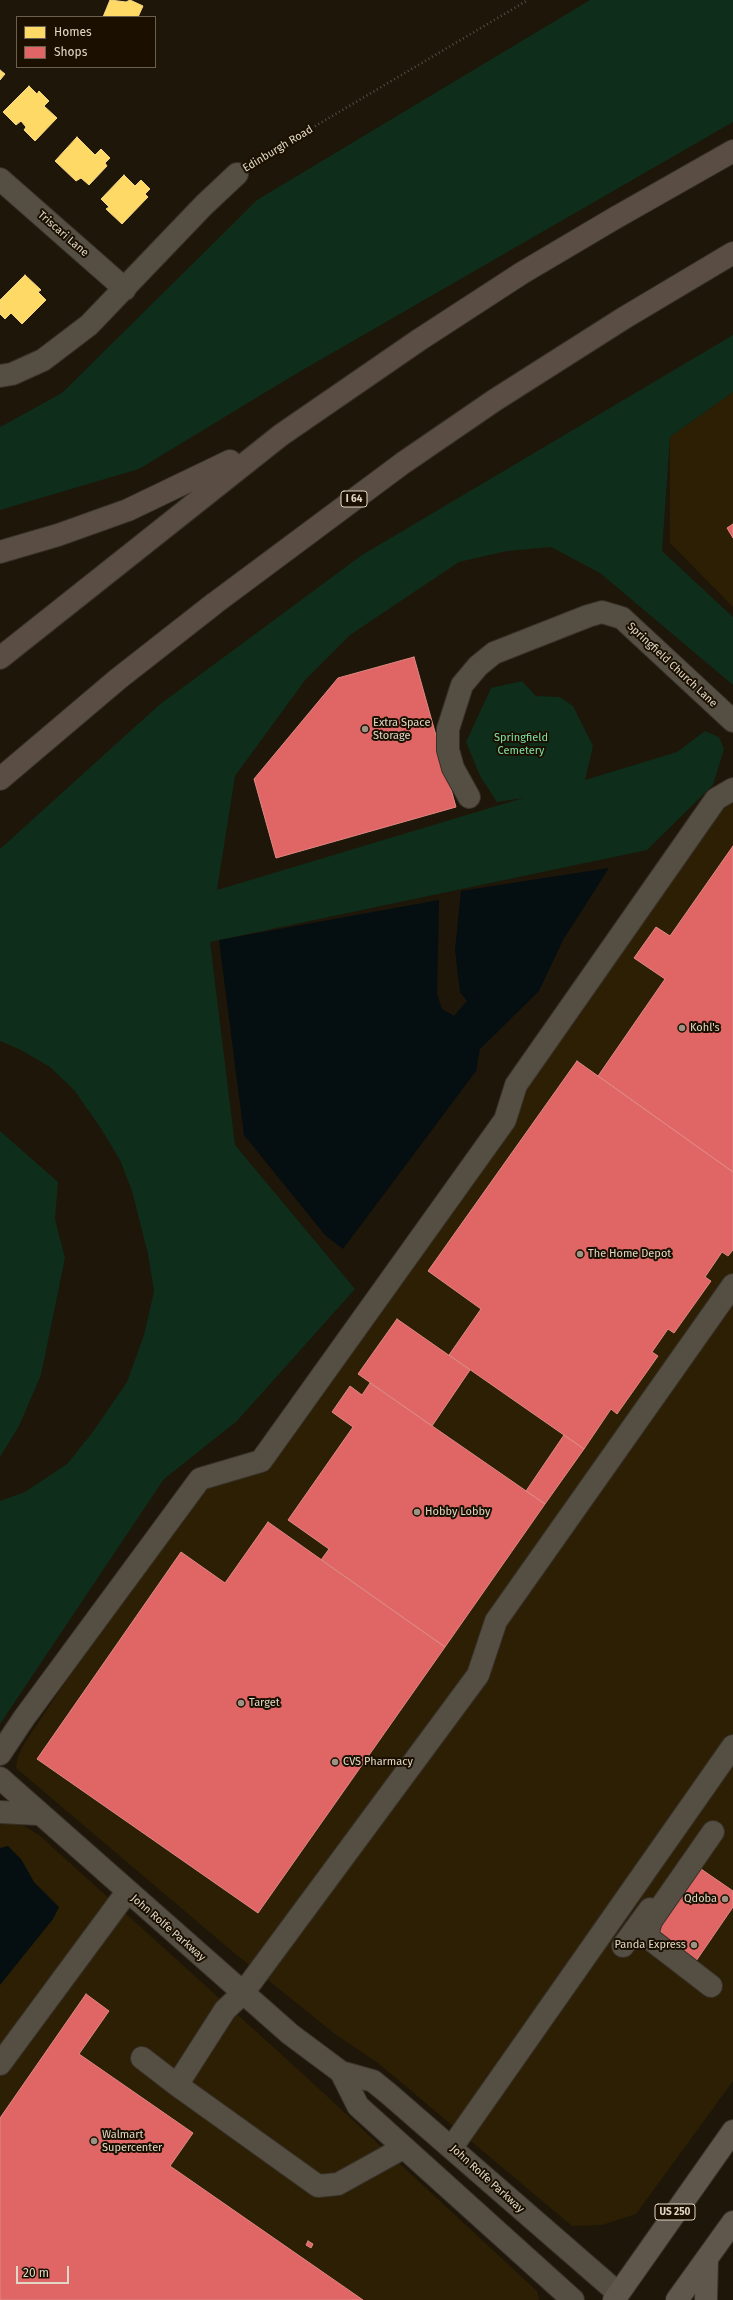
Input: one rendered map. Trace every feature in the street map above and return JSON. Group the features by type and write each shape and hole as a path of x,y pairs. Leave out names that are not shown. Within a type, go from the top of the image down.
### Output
{"highway":[{"path":"0,658 281,435 419,340 522,273 615,218 733,152"},
{"name":"I 64","path":"0,779 112,684 215,603 403,464 502,396 624,318 733,253"},
{"path":"0,552 58,535 128,510 204,475 281,435"}],"main road":[{"name":"US 250","path":"619,2298 733,2131"},
{"path":"677,2300 733,2222"},
{"path":"706,2300 707,2258"}],"street":[{"name":"Edinburgh Road","path":"0,376 12,374 43,360 89,325 204,205 237,174"},
{"name":"Triscari Lane","path":"0,179 125,289"},
{"name":"Springfield Church Lane","path":"469,798 453,768 448,750 448,729 462,685 478,666 494,652 588,616 602,612 622,618 733,722"},
{"path":"0,1754 24,1718 200,1479 261,1461 505,1120 516,1085 716,799 733,789"},
{"path":"177,2085 225,2010 243,1993 478,1675 496,1621 733,1285"},
{"path":"452,2147 733,1746"},
{"name":"John Rolfe Parkway","path":"0,1778 38,1814 290,2034 341,2072 372,2081 452,2147 619,2298"},
{"path":"0,1812 38,1814"},
{"path":"623,1946 710,1830 651,1922 648,1930 650,1939 711,1986"},
{"path":"0,2064 127,1892"},
{"path":"142,2058 177,2085 318,2186 338,2184 403,2148"},
{"name":"John Rolfe Parkway","path":"341,2072 358,2106 574,2300"}],"path":[{"name":"Edinburgh Road","path":"237,174 271,151 373,94 528,0"}],"shaded area":[{"path":"733,392 733,607 670,543 670,437"},
{"path":"733,789 733,2081 636,2214 602,2225 572,2226 378,2063 335,2034 233,1952 16,1768 18,1756 24,1744 200,1479 261,1461"},
{"path":"609,868 563,940 539,991 480,1049 476,1071 343,1249 325,1235 244,1135 219,940 439,900 437,994 442,1009 454,1016 467,1001 460,992 455,950 461,891"},
{"path":"16,1821 39,1835 303,2074 537,2291 539,2300 0,2300 0,1823"},
{"path":"8,1846 21,1859 34,1882 59,1907 53,1919 0,1985 0,1848"}],"green space":[{"path":"590,0 733,0 733,122 294,375 139,469 0,510 0,427 62,393 257,200"},
{"name":"Springfield Cemetery","path":"733,335 733,392 670,437 662,551 733,617 733,685 600,573 551,547 507,551 459,562 350,635 306,679 235,776 217,890 523,798 497,802 480,776 466,742 491,688 522,681 536,696 560,697 573,706 593,746 585,780 677,752 705,731 719,737 724,749 713,785 647,850 210,942 235,1145 355,1289 237,1421 164,1479 0,1724 0,1501 25,1492 67,1464 92,1433 127,1382 144,1335 154,1291 148,1254 132,1191 120,1160 100,1127 74,1090 50,1067 21,1050 0,1041 0,849 159,705 362,555"},
{"path":"0,1131 58,1182 55,1219 65,1258 41,1375 19,1426 0,1457"}],"building: Homes":[{"path":"110,0 126,2 130,0 143,6 138,16 103,16"},
{"path":"0,70 5,74 0,80"},
{"path":"29,86 37,94 39,91 49,101 44,106 57,118 35,141 24,130 26,127 21,121 16,125 3,112"},
{"path":"77,137 95,155 101,149 110,158 105,163 107,166 89,185 81,178 76,181 55,161"},
{"path":"124,175 135,186 141,180 150,189 145,194 148,197 122,224 106,209 109,207 101,199"},
{"path":"25,275 41,290 38,292 46,300 22,324 11,313 5,319 0,314 0,300"}],"building: Shops":[{"path":"733,524 733,538 727,528"},
{"name":"Extra Space Storage","path":"414,657 456,807 276,858 254,779 338,678"},
{"name":"Kohl's","path":"733,846 733,1172 598,1076 665,979 634,958 656,927 670,936"},
{"name":"The Home Depot","path":"577,1061 733,1172 733,1250 728,1256 722,1252 705,1277 711,1281 674,1333 668,1329 652,1352 658,1356 617,1414 611,1409 584,1449 449,1355 481,1309 428,1271"},
{"path":"397,1319 470,1370 432,1426 358,1374"},
{"name":"Hobby Lobby","path":"370,1383 545,1504 445,1647 321,1560 329,1549 288,1520 353,1427 332,1412 350,1386 362,1395"},
{"path":"564,1435 584,1449 545,1504 526,1491"},
{"name":"Target","path":"268,1522 445,1647 258,1913 37,1759 181,1552 225,1583"},
{"path":"701,1869 733,1891 733,1907 694,1964 658,1939 662,1932 658,1930"},
{"name":"Walmart Supercenter","path":"86,1994 109,2011 79,2054 193,2133 170,2166 363,2300 0,2300 0,2118"},
{"path":"308,2241 313,2244 311,2248 306,2245"}],"place":[{"name":"Extra Space Storage","path":"365,729"},
{"name":"Kohl's","path":"682,1028"},
{"name":"The Home Depot","path":"580,1254"},
{"name":"Hobby Lobby","path":"417,1512"},
{"name":"Target","path":"241,1703"},
{"name":"CVS Pharmacy","path":"335,1762"},
{"name":"Qdoba","path":"725,1899"},
{"name":"Panda Express","path":"694,1945"},
{"name":"Walmart Supercenter","path":"94,2141"}]}
